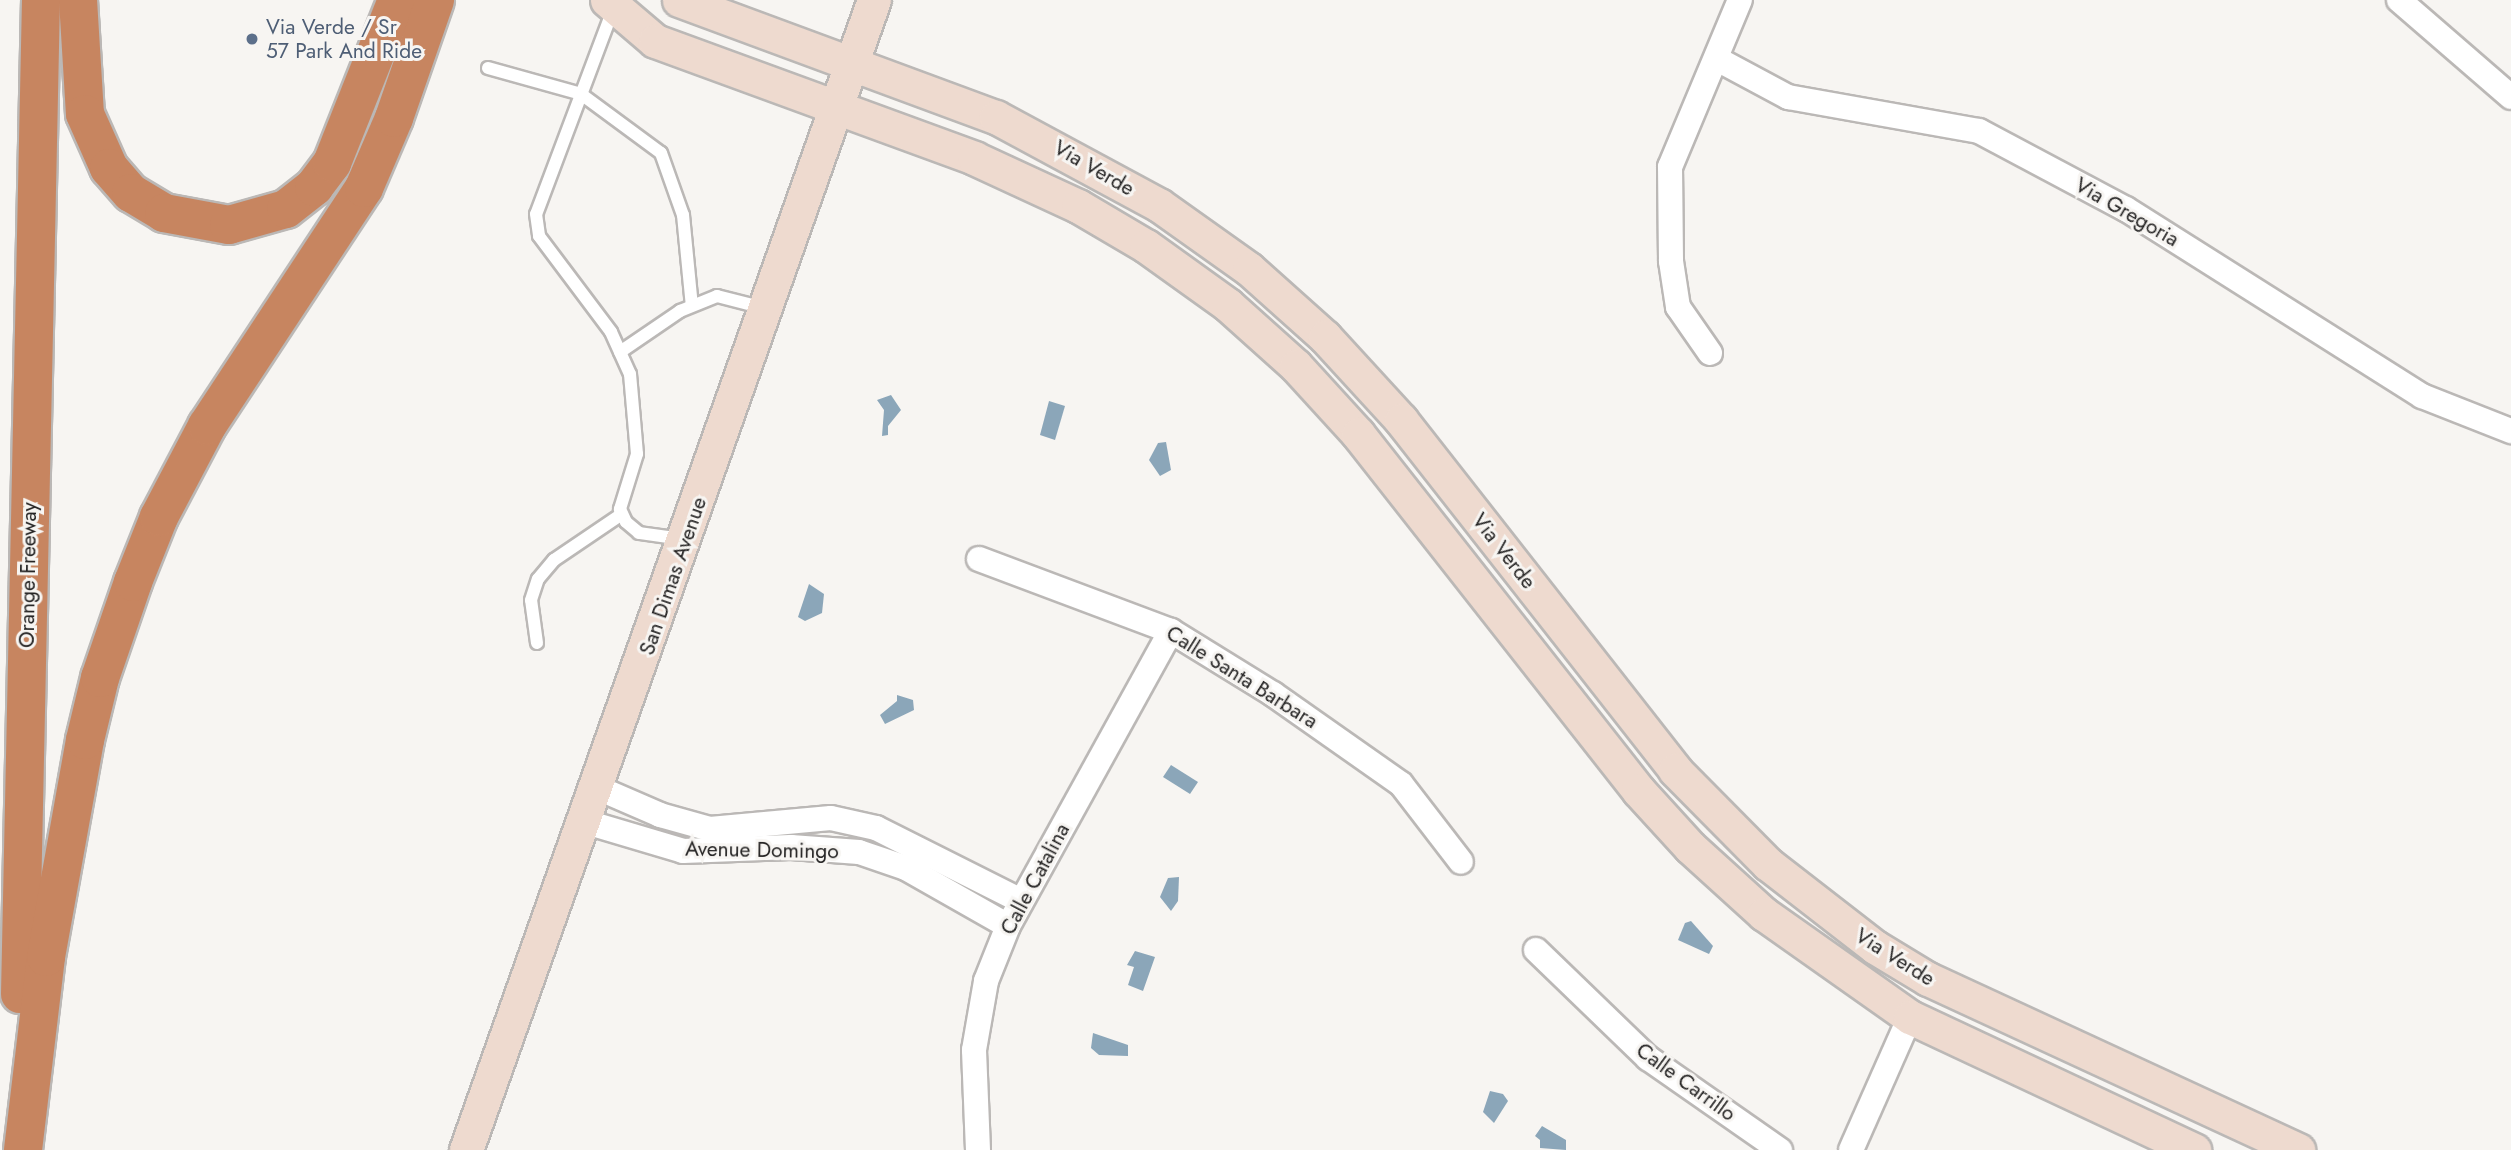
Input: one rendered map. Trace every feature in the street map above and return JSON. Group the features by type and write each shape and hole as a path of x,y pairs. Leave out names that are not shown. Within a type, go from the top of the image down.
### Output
{"highway":[{"name":"Orange Freeway","path":"17,1150 41,0"},
{"path":"78,0 85,114 109,168 131,192 164,213 229,225 286,209 314,187 332,163 397,0"},
{"path":"23,1150 46,957 85,740 100,678 133,582 159,517 207,426 364,188 394,118 435,0"}],"main road":[{"name":"Via Verde","path":"679,0 849,65 996,117 1043,139 1159,205 1249,269 1325,337 1401,420 1690,788 1768,864 1815,903 1928,979 2298,1150"},
{"name":"San Dimas Avenue","path":"466,1150 686,540 834,107 874,0"},
{"name":"Via Verde","path":"618,1 655,41 974,158 1078,205 1146,246 1228,305 1296,366 1358,434 1571,706 1690,847 1798,942 1910,1017 2194,1150"},
{"path":"1910,1017 1928,979"}],"street":[{"path":"1710,353 1678,307 1671,261 1670,167 1740,0"},
{"path":"2399,0 2511,97"},
{"name":"Via Gregoria","path":"1717,59 1788,97 1979,131 2126,209 2422,396 2511,431"},
{"name":"Calle Santa Barbara","path":"979,559 1171,631 1338,737 1401,784 1461,862"},
{"name":"Calle Catalina","path":"978,1150 974,1050 986,981 1021,901 1171,631"},
{"name":"Avenue Domingo","path":"598,788 708,839 859,852 906,868 1008,926"},
{"name":"Avenue Domingo","path":"586,821 683,851 708,839 819,818 876,828 1021,901"},
{"name":"Calle Carrillo","path":"1536,950 1648,1058 1780,1150"},
{"path":"1851,1150 1910,1017"}],"lane":[{"path":"618,1 536,214 539,236 611,332 630,374 637,454 620,509 622,514 639,533 686,540"},
{"path":"488,68 581,94 661,153 683,215 692,306"},
{"path":"620,352 692,306 717,296 765,309"},
{"path":"537,643 531,600 538,579 554,560 622,514"}],"water":[{"path":"891,395 901,410 888,426 888,435 882,436 884,410 877,400"},
{"path":"1049,401 1065,406 1055,440 1040,435"},
{"path":"1166,442 1171,470 1160,476 1149,460 1158,443"},
{"path":"809,584 824,594 822,613 805,621 798,617"},
{"path":"897,695 913,700 914,710 885,724 880,715 897,701"},
{"path":"1171,765 1198,782 1190,794 1163,777"},
{"path":"1179,877 1178,901 1171,911 1160,897 1168,878"},
{"path":"1691,921 1713,946 1709,954 1678,940 1685,923"},
{"path":"1135,951 1155,957 1143,991 1128,985 1134,967 1127,965"},
{"path":"1093,1033 1128,1045 1128,1056 1099,1055 1091,1048"},
{"path":"1490,1091 1503,1094 1508,1101 1494,1123 1483,1112"},
{"path":"1542,1126 1566,1140 1566,1150 1540,1148 1540,1140 1535,1136"}],"place":[{"name":"Via Verde / Sr 57 Park And Ride","path":"252,39"}]}
